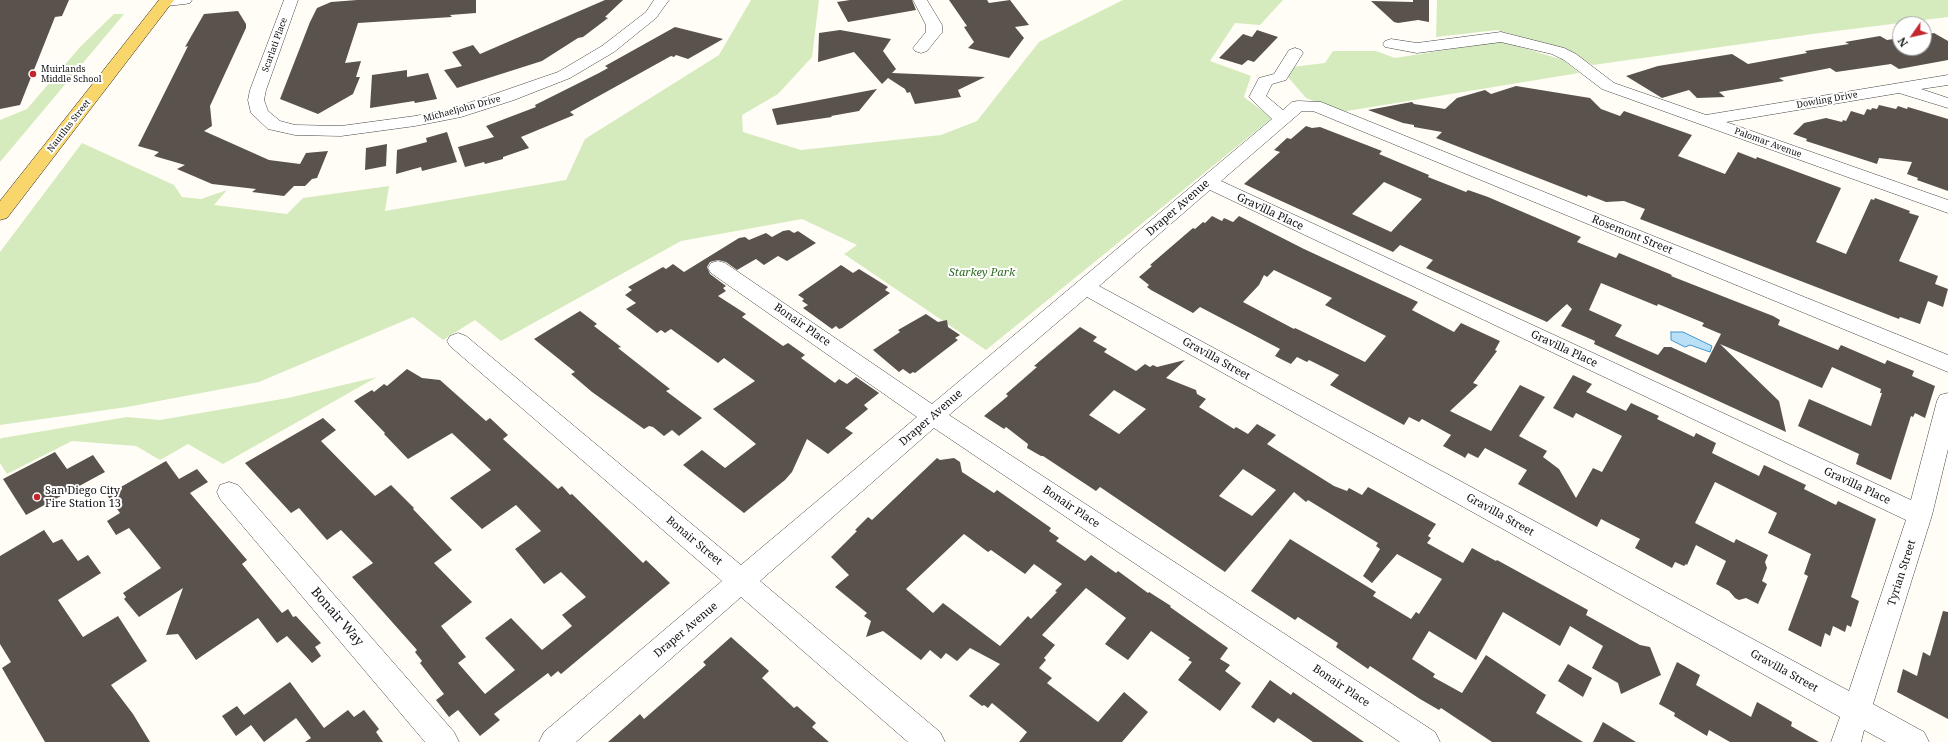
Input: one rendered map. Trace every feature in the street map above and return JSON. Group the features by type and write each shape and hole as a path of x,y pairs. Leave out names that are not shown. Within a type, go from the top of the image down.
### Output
{"main road":[{"name":"Nautilus Street","path":"0,214 167,1"}],"street":[{"path":"167,1 184,0"},
{"name":"Scarlati Place","path":"258,90 291,0"},
{"name":"Michaeljohn Drive","path":"258,90 256,100 260,113 274,124 295,130 341,131 415,121 455,113 508,96 564,75 608,49 651,16 662,0"},
{"path":"920,0 934,25 934,33 921,48"},
{"name":"Palomar Avenue","path":"1390,44 1417,48 1509,38 1558,51 1592,73 1608,86 1948,207"},
{"path":"1283,119 1257,97 1265,81 1280,77 1295,53"},
{"name":"Dowling Drive","path":"1705,121 1948,80"},
{"path":"1899,88 1948,103"},
{"name":"Draper Avenue","path":"554,742 1299,104"},
{"name":"Rosemont Street","path":"1299,104 1948,364"},
{"name":"Gravilla Place","path":"1207,182 1920,515"},
{"name":"Bonair Place","path":"718,268 933,416 1425,742"},
{"name":"Gravilla Street","path":"1086,287 1914,742"},
{"name":"Bonair Street","path":"458,341 930,742"},
{"name":"Tyrian Street","path":"1846,742 1920,515 1948,401"},
{"name":"Bonair Way","path":"229,492 444,742"}],"green space":[{"name":"Starkey Park","path":"751,0 819,0 812,57 778,94 742,115 743,132 801,150 941,135 977,121 1039,42 1123,0 1283,0 1260,25 1235,23 1210,61 1251,76 1244,97 1272,118 986,350 844,254 857,245 802,219 681,241 501,341 475,320 443,340 413,317 259,382 127,407 0,425 0,252 82,143 174,185 182,197 201,199 227,190 214,205 287,214 303,198 389,186 385,211 566,180 585,139 719,55"},
{"path":"1437,0 1948,0 1948,17 1932,19 1932,16 1892,16 1892,24 1593,65 1562,48 1497,30 1436,37"},
{"path":"114,14 124,14 0,162 0,120 27,109 80,47"},
{"path":"1504,42 1563,60 1579,73 1341,112 1306,98 1287,76 1292,67 1325,63 1333,51 1376,51 1395,58"},
{"path":"377,377 223,464 188,444 160,460 136,446 72,441 7,474 0,463 0,439 2,438 127,417 160,420 288,398"}],"water":[{"path":"1671,332 1683,332 1712,346 1710,352 1690,345 1685,347 1671,340"}],"building":[{"path":"0,0 69,0 62,16 55,17 20,105 0,109"},
{"path":"357,0 476,0 476,13 450,15 452,17 358,23 345,63 361,61 356,77 360,77 353,94 318,114 280,99 310,22 317,8 331,2"},
{"path":"605,0 623,0 605,17 608,18 583,37 578,38 542,61 457,88 444,70 462,66 452,52 473,45 480,54"},
{"path":"850,0 912,0 916,10 848,22 837,2"},
{"path":"949,0 987,0 989,3 1010,0 1029,25 1015,27 1024,38 1009,58 968,48 974,42 964,27 967,26"},
{"path":"1413,0 1429,0 1429,22 1418,20 1398,23 1394,22 1371,1 1413,2"},
{"path":"238,11 246,24 246,28 210,106 212,126 204,131 269,160 300,164 306,153 328,151 317,178 312,179 305,186 294,186 284,196 252,192 256,189 212,184 177,169 185,165 154,156 159,152 138,146 188,46 185,47 204,14"},
{"path":"675,27 723,39 688,59 676,55 674,57 671,56 570,112 574,115 521,137 529,148 503,157 503,159 465,167 458,147 494,137 486,126 536,107 535,105 608,68 605,66"},
{"path":"840,30 891,39 883,51 896,69 892,73 985,77 958,90 961,97 915,104 910,92 907,93 905,89 888,78 882,84 854,52 818,62 819,33"},
{"path":"1257,30 1278,37 1254,62 1248,60 1242,65 1219,58 1243,34 1252,37"},
{"path":"1932,33 1934,33 1948,41 1948,60 1899,69 1891,64 1836,72 1830,68 1779,78 1784,81 1719,92 1725,97 1697,98 1689,90 1662,98 1626,76 1658,66 1732,54 1748,64 1807,53 1805,51 1849,44 1845,42 1880,36 1887,40 1892,39 1892,56 1932,56"},
{"path":"407,70 407,77 428,73 437,99 370,108 372,75"},
{"path":"1516,86 1590,98 1601,109 1620,116 1624,111 1692,135 1678,156 1725,174 1738,152 1756,159 1757,157 1841,188 1816,242 1846,254 1871,199 1874,200 1875,198 1910,211 1909,213 1919,216 1899,261 1938,276 1935,284 1948,289 1943,307 1928,301 1920,324 1900,317 1899,319 1640,219 1645,209 1624,201 1606,202 1588,195 1587,197 1436,138 1442,132 1414,127 1414,125 1403,123 1368,110 1412,102 1414,104 1445,109 1457,98 1485,90 1491,94"},
{"path":"877,89 859,111 831,116 832,117 777,125 772,109"},
{"path":"1879,105 1896,109 1898,106 1907,109 1908,107 1948,119 1948,191 1917,180 1918,178 1907,174 1912,162 1879,158 1877,164 1806,141 1807,139 1793,134 1804,123 1826,118 1842,122 1843,120 1846,121 1851,111 1864,115 1867,109 1877,109"},
{"path":"1306,126 1312,128 1320,127 1382,151 1379,154 1429,175 1428,177 1466,192 1468,190 1488,197 1581,237 1577,242 1616,258 1619,253 1672,275 1671,276 1773,316 1780,320 1778,325 1838,350 1841,345 1885,364 1887,360 1914,371 1912,376 1935,386 1925,418 1915,413 1913,417 1911,416 1891,480 1856,464 1859,454 1798,426 1809,399 1871,426 1882,393 1880,393 1881,389 1832,367 1822,388 1720,344 1779,401 1786,432 1594,344 1595,341 1561,326 1572,309 1567,304 1547,322 1426,268 1433,260 1400,245 1393,252 1244,184 1280,152 1274,150 1287,138 1291,139","holes":["1384,182 1422,199 1391,232 1352,214","1601,283 1704,323 1702,326 1721,334 1706,363 1671,347 1664,347 1658,355 1615,336 1622,325 1589,310"]},
{"path":"447,132 457,162 422,171 421,167 396,174 397,150 427,142 426,138"},
{"path":"387,144 386,166 365,170 366,148"},
{"path":"1212,216 1222,221 1224,218 1233,222 1239,216 1304,249 1418,302 1412,310 1454,332 1461,323 1500,341 1495,350 1497,351 1473,383 1478,385 1450,411 1491,431 1520,385 1545,397 1519,436 1547,451 1543,457 1559,469 1576,498 1593,468 1602,472 1622,436 1576,413 1573,418 1553,408 1573,375 1592,384 1586,392 1626,411 1631,403 1659,416 1657,419 1694,437 1696,433 1716,443 1712,453 1759,476 1764,465 1806,485 1804,489 1836,505 1838,501 1876,519 1851,597 1859,601 1851,627 1847,625 1845,632 1833,626 1830,636 1825,633 1821,647 1788,630 1808,576 1804,574 1811,554 1768,533 1777,513 1715,482 1695,523 1734,543 1736,539 1768,555 1765,562 1767,568 1762,581 1767,584 1758,604 1746,598 1739,600 1729,591 1716,584 1726,561 1696,545 1687,565 1686,564 1684,566 1675,562 1672,568 1635,548 1640,539 1601,519 1597,527 1518,484 1527,470 1485,448 1478,458 1468,453 1465,458 1443,446 1451,435 1422,419 1419,422 1409,417 1404,425 1330,385 1339,375 1309,360 1307,362 1297,357 1291,364 1275,356 1280,349 1200,307 1193,313 1147,287 1149,285 1139,277 1152,266 1150,265 1193,228 1195,229 1203,222 1205,223","holes":["1274,270 1332,298 1325,305 1386,336 1365,362 1295,328 1294,329 1243,302 1259,285 1264,275 1267,277"]},
{"path":"789,230 794,233 798,231 816,243 787,261 778,256 764,265 756,259 737,270 726,262 718,260 710,262 707,267 710,274 726,286 723,288 726,291 718,296 746,314 742,317 783,346 788,343 805,355 801,358 835,383 839,379 847,384 856,377 879,393 864,405 868,409 845,428 853,433 828,454 807,439 792,472 785,480 744,513 683,465 702,450 725,468 756,444 713,409 755,381 724,358 718,363 671,329 665,333 661,330 657,333 626,309 636,303 625,295 632,290 628,287 663,267 666,269 673,264 684,272 739,238 745,237 749,240 766,233 772,237 783,231"},
{"path":"841,265 853,273 859,269 888,287 885,290 890,293 842,328 839,329 836,326 832,329 803,308 808,305 802,301 804,299 798,295"},
{"path":"580,311 597,324 594,326 621,347 618,348 670,389 666,391 702,418 679,436 672,430 664,436 653,427 649,426 644,429 592,392 571,374 575,372 534,339"},
{"path":"926,314 938,322 947,320 948,327 960,335 955,338 958,340 915,373 913,372 910,374 903,369 899,372 873,350 900,332 898,330"},
{"path":"1080,327 1097,337 1093,341 1107,349 1104,352 1136,371 1145,364 1150,367 1153,365 1157,367 1185,360 1166,378 1196,390 1197,394 1206,399 1199,407 1234,429 1236,427 1248,434 1257,424 1276,435 1267,444 1334,486 1347,491 1349,488 1362,495 1368,487 1436,524 1428,536 1431,538 1427,543 1463,563 1472,548 1496,561 1497,560 1588,610 1586,615 1640,645 1650,647 1661,675 1621,694 1618,683 1592,668 1603,646 1570,626 1560,646 1503,612 1476,660 1429,631 1412,659 1435,674 1433,677 1462,693 1486,655 1546,695 1536,713 1583,742 1492,742 1441,708 1439,710 1420,699 1370,666 1368,669 1336,647 1338,643 1298,617 1295,620 1251,591 1290,539 1376,592 1373,596 1411,619 1416,612 1419,614 1442,579 1397,554 1372,583 1363,576 1380,549 1376,546 1378,543 1308,500 1306,502 1294,492 1225,572 1100,487 1096,491 1043,456 1027,448 1028,444 1006,427 1004,429 984,416 1008,396 1006,394 1037,367 1034,366","holes":["1114,390 1146,409 1119,434 1089,415","1243,469 1276,490 1252,516 1219,496"]},
{"path":"407,369 422,378 440,380 486,421 490,418 508,435 503,439 558,489 562,486 570,495 572,494 643,563 646,560 670,583 561,674 558,671 551,677 548,673 494,714 500,720 480,736 458,710 449,717 436,700 444,694 420,663 422,661 415,652 417,650 352,577 373,563 341,530 327,540 299,508 291,513 245,463 323,418 336,430 321,441 375,496 391,485 452,550 434,563 472,602 441,626 466,657 458,663 485,694 515,670 485,638 511,618 542,650 572,626 562,615 586,597 561,572 544,584 515,549 541,531 516,505 482,529 450,498 491,470 452,433 408,459 354,401 372,390 374,392 384,384 387,386"},
{"name":"San Diego City Fire Station 13","path":"55,452 67,469 93,455 105,472 26,515 3,479"},
{"path":"937,458 940,460 954,458 960,462 962,472 994,493 997,490 1051,528 1049,531 1059,538 1056,541 1085,561 1091,555 1116,573 1118,571 1148,593 1149,592 1171,606 1170,607 1228,648 1220,659 1230,665 1225,671 1241,683 1220,711 1178,680 1192,662 1188,660 1190,658 1151,631 1128,660 1105,644 1126,618 1086,588 1042,635 1055,645 1044,658 1046,660 1039,668 1052,678 1047,683 1098,722 1124,692 1148,712 1122,742 1019,742 1027,732 992,703 988,708 984,705 982,706 969,696 1000,664 970,648 957,661 946,653 941,659 930,650 921,660 883,631 866,637 871,621 864,616 867,613 835,587 849,575 831,557 857,531 855,530 868,517 872,520","holes":["964,534 988,552 991,550 1025,574 1034,564 1062,584 1055,591 1057,592 1031,619 1028,616 1000,646 943,603 933,613 906,589"]},
{"path":"166,461 179,479 197,469 208,482 190,493 247,560 242,564 282,613 288,609 293,617 296,616 321,643 315,647 321,656 312,663 287,636 277,643 258,618 196,660 178,634 166,635 183,588 139,617 124,599 126,597 123,593 161,568 129,528 116,535 107,521 120,513 107,495"},
{"path":"44,530 53,543 62,539 78,561 88,555 101,573 58,600 83,637 118,616 147,661 111,685 133,714 150,742 45,742 2,668 11,662 0,644 0,556"},
{"path":"1943,611 1948,612 1948,719 1897,692 1903,669 1917,676 1923,652 1930,656"},
{"path":"731,637 769,671 762,678 794,708 797,706 816,723 812,727 829,742 608,742 640,714 644,719 706,665 703,662"},
{"path":"1677,662 1700,675 1696,685 1751,717 1757,702 1792,722 1791,726 1819,742 1730,742 1709,730 1707,736 1674,716 1675,713 1659,704"},
{"path":"1568,664 1592,678 1583,697 1558,681"},
{"path":"1270,680 1291,695 1293,692 1364,742 1313,742 1278,718 1274,723 1251,707"},
{"path":"290,682 324,728 348,710 354,717 364,710 379,729 376,732 383,742 305,742 311,738 296,718 264,742 251,725 236,736 222,716 237,706 244,715"},
{"path":"1603,722 1636,742 1593,742"}],"place":[{"name":"Muirlands Middle School","path":"33,74"},
{"name":"San Diego City Fire Station 13","path":"37,497"}]}
